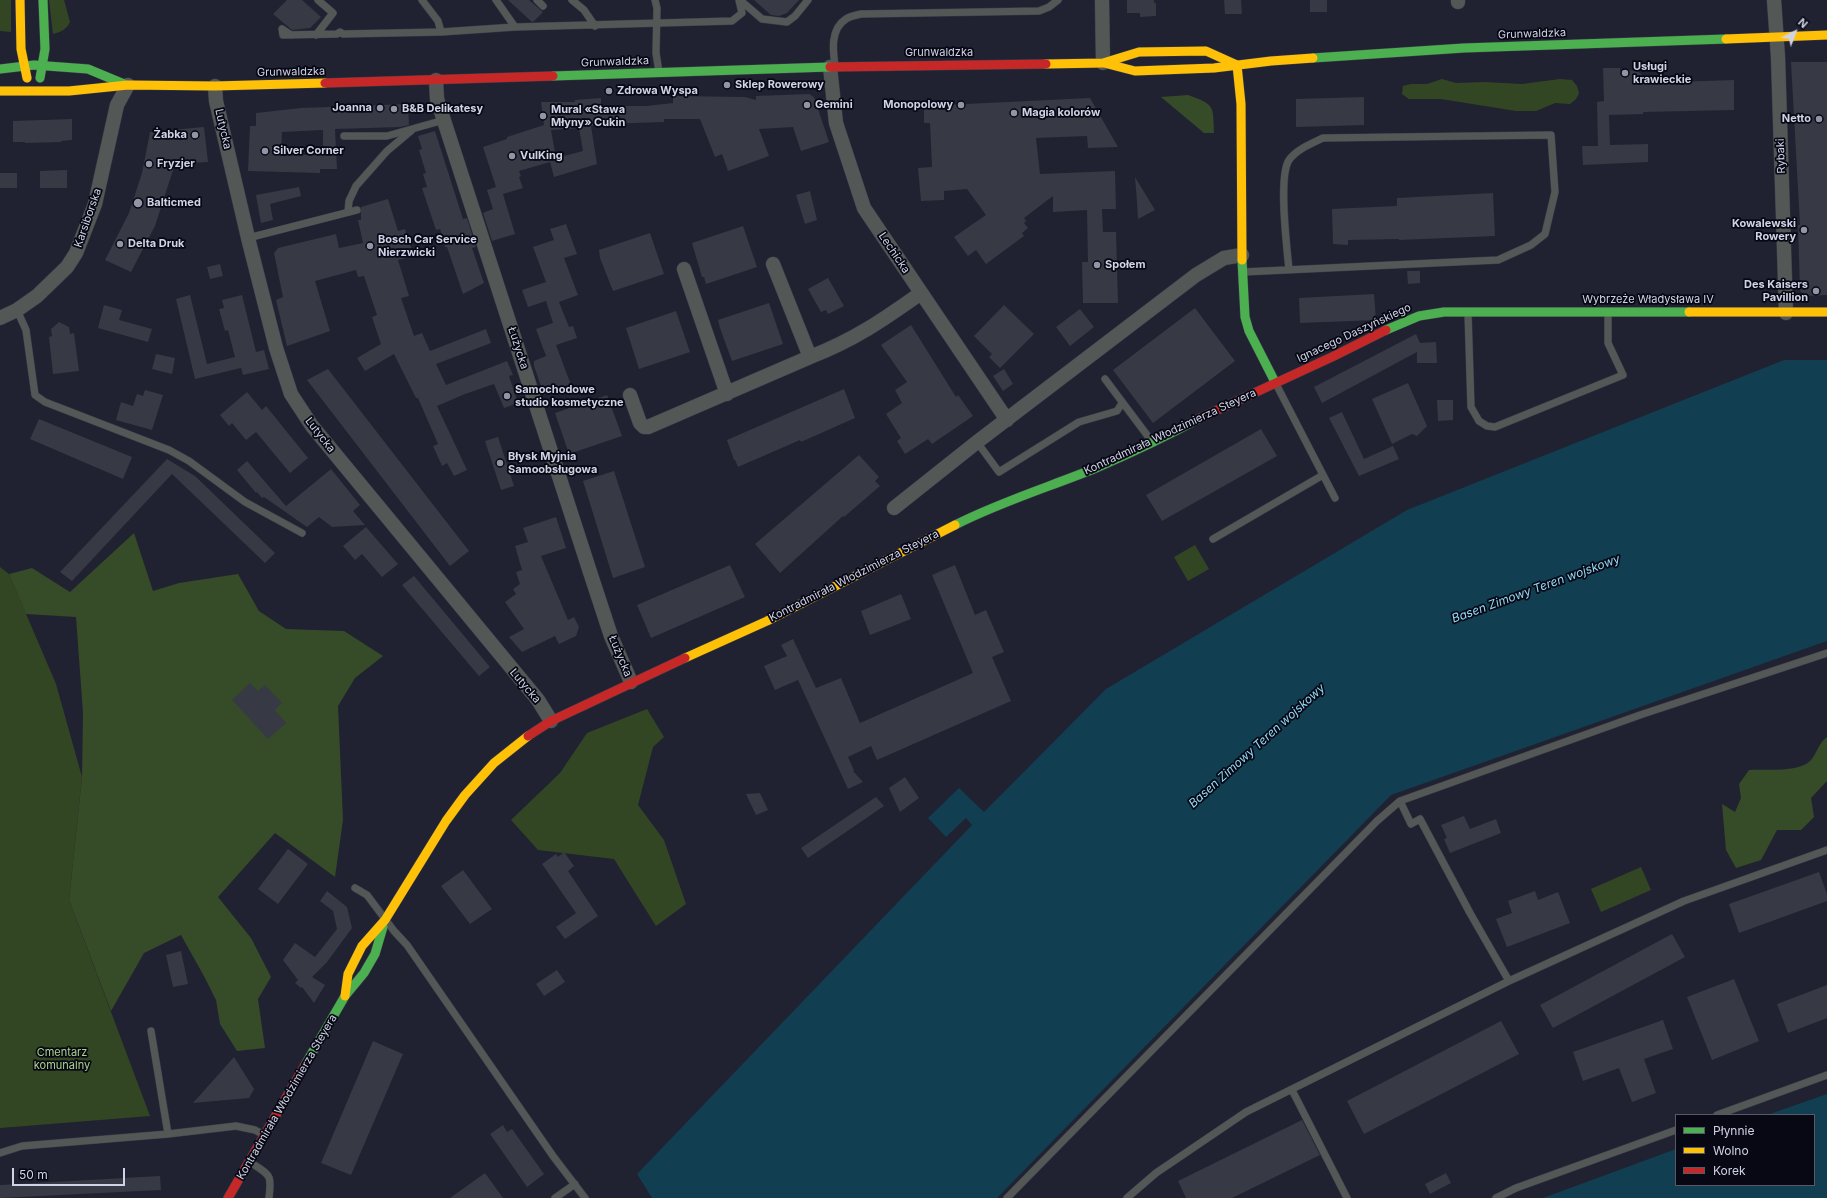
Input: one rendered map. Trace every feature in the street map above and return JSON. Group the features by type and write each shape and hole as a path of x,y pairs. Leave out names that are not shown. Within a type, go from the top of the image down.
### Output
{"street":[{"path":"20,0 21,48 27,79 33,92"},
{"path":"33,92 44,65 46,39 43,0"},
{"path":"1102,0 1103,63"},
{"name":"Rybaki","path":"1774,0 1778,57 1786,312"},
{"name":"Grunwaldzka","path":"0,91 69,91 128,85 215,86 832,67 1103,63 1135,71 1214,68 1271,61 1456,48 1827,35"},
{"path":"46,39 53,46"},
{"name":"Grunwaldzka","path":"1103,63 1139,52 1206,51 1238,65"},
{"path":"69,58 88,69"},
{"name":"Grunwaldzka","path":"0,69 44,65 88,69 128,85"},
{"path":"1238,65 1241,104 1242,272 1244,305 1249,331 1275,382"},
{"name":"Lechicka","path":"832,67 836,123 864,208 1007,420"},
{"name":"Łużycka","path":"436,80 437,99 611,636 631,682"},
{"name":"Karsiborska","path":"0,318 17,310 55,280 67,267 76,253 95,204 117,105 128,85"},
{"name":"Lutycka","path":"215,86 216,101 248,238 276,348 291,394 312,426 538,700 551,722"},
{"path":"894,508 977,442 1196,275 1224,258 1242,255"},
{"path":"773,264 810,357"},
{"path":"684,269 727,394"},
{"path":"630,395 640,423 644,427 648,427 810,357 835,348 866,332 922,293"},
{"name":"Ignacego Daszyńskiego","path":"1275,382 1310,368 1391,327 1419,316 1444,312 1468,312"},
{"name":"Wybrzeże Władysława IV","path":"1468,312 1827,312"},
{"name":"Kontradmirała Włodzimierza Steyera","path":"345,996 348,974 362,946 385,920 446,821 465,795 503,755 528,736 551,722 631,682 766,620 976,515 1022,496 1083,474 1153,443 1214,410 1275,382"},
{"name":"Kontradmirała Włodzimierza Steyera","path":"228,1198 345,996 364,973 375,954 385,920"}],"lane":[{"path":"316,35 333,13 318,0"},
{"path":"422,0 438,21 441,32"},
{"path":"496,0 515,27"},
{"path":"537,0 544,6"},
{"path":"572,0 584,10 595,26"},
{"path":"655,0 657,8 656,53 659,72"},
{"path":"291,35 336,34 340,32 343,34 441,32 515,27 595,26 732,21 742,13 740,0"},
{"path":"740,0 762,19 787,22 795,16 808,0"},
{"path":"832,67 833,46 837,27 846,18 861,14 1038,11 1049,7 1058,0"},
{"path":"344,136 387,136 444,120"},
{"path":"348,212 350,201 356,186 386,151 412,130"},
{"path":"1242,272 1289,270 1498,260 1531,245 1545,234 1555,192 1551,135 1323,138 1304,147 1289,160 1283,181 1289,270"},
{"path":"248,238 357,210"},
{"path":"17,310 26,330 35,394 45,402 169,450 189,461 245,502 302,533"},
{"path":"1468,312 1471,407 1479,421 1487,426 1495,426 1623,376 1608,343 1608,312"},
{"path":"1105,379 1153,443"},
{"path":"1275,382 1335,498"},
{"path":"977,442 1000,472 1079,422 1117,411 1122,403"},
{"path":"1213,539 1323,475"},
{"path":"1008,1198 1377,821 1400,801 1640,715 1827,653"},
{"path":"1400,801 1411,824 1420,819 1466,907 1509,981"},
{"path":"1127,1198 1156,1173 1246,1112 1509,981 1684,901 1827,850"},
{"path":"355,888 367,895 385,920 417,958 553,1156 585,1198"},
{"path":"151,1031 168,1134"},
{"path":"1720,1114 1827,1075"},
{"path":"1292,1090 1348,1198"},
{"path":"0,1153 22,1146 168,1134 236,1126 255,1130 265,1135"},
{"path":"1496,1198 1516,1188 1675,1130"},
{"path":"249,1162 269,1176 271,1181 269,1198"},
{"path":"555,1198 575,1184"}],"green space":[{"path":"0,0 11,0 11,32 0,31"},
{"path":"49,0 64,0 70,22 63,30 53,34"},
{"path":"1442,79 1456,83 1484,82 1522,84 1560,79 1572,80 1577,86 1579,93 1576,99 1570,104 1555,103 1536,111 1516,111 1441,99 1409,99 1402,94 1403,86 1411,84 1427,84"},
{"path":"1188,95 1203,101 1211,107 1214,133 1204,133 1161,97"},
{"path":"134,533 153,591 179,583 238,574 259,611 286,629 344,631 383,656 355,678 338,706 343,820 335,877 275,833 218,897 251,938 271,977 258,999 265,1048 237,1051 220,1024 216,1000 181,935 144,953 111,1011 69,900 82,777 83,713 76,617 26,614 9,574 32,568 70,592"},
{"path":"1195,545 1209,569 1188,581 1174,557"},
{"name":"Cmentarz komunalny","path":"0,567 9,574 56,684 82,777 69,900 150,1116 0,1128"},
{"path":"647,709 664,737 653,747 638,805 664,840 686,904 656,926 614,859 538,850 511,820 560,773 587,733"},
{"path":"1827,737 1827,781 1811,798 1814,817 1801,830 1777,830 1761,860 1736,868 1726,850 1722,804 1735,812 1741,798 1739,784 1749,770 1791,769 1799,767 1811,760 1824,739"},
{"path":"1641,867 1651,890 1601,912 1591,889"}],"water":[{"name":"Basen Zimowy Teren wojskowy","path":"1784,360 1827,360 1827,641 1391,795 997,1198 652,1198 637,1174 972,825 966,818 946,837 928,818 959,788 984,812 1106,689 1407,510"},
{"path":"1827,1094 1827,1198 1543,1198 1675,1149 1675,1186 1815,1186 1815,1114 1770,1114"}],"building":[{"path":"287,0 302,0 321,17 310,28 292,30 273,14"},
{"path":"508,0 529,0 543,12 532,22"},
{"path":"754,0 799,0 787,13 779,16 771,15"},
{"path":"1127,0 1154,0 1154,3 1156,3 1156,16 1140,17 1140,13 1127,13"},
{"path":"1224,0 1241,0 1242,14 1225,14"},
{"path":"1310,0 1327,0 1327,12 1310,12"},
{"path":"1791,62 1827,62 1827,295 1806,296 1800,291 1798,225 1800,225"},
{"path":"1603,68 1620,68 1620,71 1637,70 1642,75 1642,83 1734,80 1734,110 1643,112 1643,114 1609,115 1610,145 1648,144 1648,162 1583,165 1582,146 1598,146 1597,102 1604,101"},
{"path":"809,94 814,97 829,142 801,151 793,127 759,129 769,156 728,171 722,154 715,157 700,119 664,119 664,122 602,124 602,126 591,126 597,164 554,177 550,162 519,171 521,176 519,177 523,188 503,194 515,234 492,241 483,213 493,209 487,190 496,187 483,147 507,139 507,137 544,125 541,102 575,102 575,100 601,98 601,106 646,106 673,103 673,96 745,97 756,100 756,96","holes":["579,128 583,151 556,158 551,130"]},
{"path":"1364,97 1364,125 1296,127 1296,99"},
{"path":"1090,98 1118,147 1088,148 1087,136 1036,138 1040,174 1115,171 1116,209 1102,209 1103,232 1116,232 1118,303 1083,303 1082,262 1088,262 1087,210 1053,212 1053,196 1024,218 1026,221 1024,223 1028,228 1022,233 1024,236 986,264 976,250 968,256 954,237 986,215 967,189 944,191 944,200 921,201 918,168 932,167 930,123 924,123 924,106"},
{"path":"408,104 409,125 400,127 335,129 337,169 320,169 320,173 248,171 250,126 256,126 256,113 301,108","holes":["323,130 323,154 281,156 282,132"]},
{"path":"72,119 72,140 61,142 13,142 13,121"},
{"path":"204,127 208,162 175,164 155,226 131,272 105,260 129,213 142,173 150,132"},
{"path":"435,131 463,219 467,218 476,247 472,248 484,283 463,294 447,247 445,247 440,229 436,230 422,188 427,187 423,174 426,173 419,150 422,149 418,136"},
{"path":"67,170 67,188 40,188 40,171"},
{"path":"0,173 17,173 17,188 0,188"},
{"path":"1135,177 1155,210 1138,219 1137,202"},
{"path":"299,187 301,196 270,204 273,220 261,223 256,195"},
{"path":"810,191 817,220 805,224 796,195"},
{"path":"1493,193 1495,236 1399,240 1348,240 1348,245 1333,244 1332,209 1397,206 1397,198"},
{"path":"388,199 398,231 405,229 414,256 398,260 409,296 401,298 414,336 422,333 430,351 486,329 491,343 436,364 446,385 507,361 513,375 509,376 518,403 504,408 494,384 437,406 467,470 454,476 447,463 442,466 433,446 438,444 418,398 416,398 394,354 365,371 357,358 381,344 372,317 377,315 364,276 358,277 356,270 315,281 330,331 287,346 276,300 283,297 274,253 278,248 336,234 339,248 363,243 358,220 361,220 361,207"},
{"path":"566,224 577,254 564,258 578,295 559,302 569,327 573,326 577,338 556,345 571,385 544,395 534,366 534,361 546,356 536,329 553,323 546,301 528,307 522,290 546,282 533,247 554,240 550,229"},
{"path":"743,226 757,267 706,284 704,277 702,277 692,243"},
{"path":"650,233 664,274 613,291 600,258 599,250"},
{"path":"220,264 223,276 210,279 207,267"},
{"path":"1407,271 1420,271 1420,283 1408,284"},
{"path":"828,278 844,306 828,314 826,310 821,312 808,289"},
{"path":"1374,294 1376,320 1300,323 1299,298"},
{"path":"190,295 207,364 235,357 228,330 225,331 219,309 224,308 222,300 242,295 256,352 264,350 269,369 243,375 241,368 195,379 176,299"},
{"path":"769,303 783,344 732,361 718,320"},
{"path":"104,305 122,310 119,320 152,329 148,342 98,328"},
{"path":"1004,305 1034,334 1000,368 989,357 992,354 974,336"},
{"path":"1195,308 1235,361 1153,423 1113,370"},
{"path":"1080,309 1094,327 1070,346 1056,327"},
{"path":"676,311 690,352 639,369 626,328"},
{"path":"59,322 69,327 70,334 74,333 79,371 53,374 49,337 52,336 51,329"},
{"path":"911,325 956,397 958,395 973,416 932,444 928,439 905,454 897,441 901,438 886,414 902,403 895,390 907,382 881,345"},
{"path":"1416,334 1420,343 1436,342 1437,363 1417,363 1417,352 1322,403 1314,387"},
{"path":"156,354 175,358 172,374 152,369"},
{"path":"328,369 469,551 450,566 307,380"},
{"path":"1004,369 1013,384 1003,391 993,376"},
{"path":"1408,383 1427,426 1417,436 1412,434 1392,444 1372,399"},
{"path":"844,389 855,418 801,442 800,440 738,467 727,440"},
{"path":"145,390 163,395 152,430 116,420 121,402 133,406 137,394 143,396"},
{"path":"247,392 262,410 266,406 308,458 290,473 256,432 246,440 232,423 229,426 220,415"},
{"path":"607,395 622,436 569,454 555,413"},
{"path":"1437,400 1453,400 1453,420 1438,421"},
{"path":"1342,412 1364,459 1393,446 1399,459 1359,476 1329,418"},
{"path":"39,419 132,457 123,479 30,439"},
{"path":"1261,429 1277,456 1162,521 1146,495"},
{"path":"498,437 514,486 501,490 485,441"},
{"path":"859,455 879,477 875,481 880,486 844,517 843,516 780,573 755,544"},
{"path":"167,459 195,476 275,553 265,563 172,474 72,581 60,572"},
{"path":"247,461 286,506 331,469 360,505 353,511 365,525 332,527 319,517 307,527 264,497 262,498 257,492 256,493 237,470"},
{"path":"614,471 645,567 613,578 583,481"},
{"path":"556,517 566,548 541,556 568,620 574,617 579,627 576,636 559,644 555,636 522,652 509,637 524,629 505,602 516,594 513,589 520,584 516,572 522,570 515,546 528,542 523,528"},
{"path":"366,527 398,564 382,577 362,554 355,560 343,546"},
{"path":"730,565 745,597 651,638 637,605"},
{"path":"955,565 975,615 986,610 1004,652 992,657 1011,701 877,760 871,746 848,757 854,770 853,771 863,782 848,789 798,680 775,690 764,666 787,656 781,645 793,639 816,688 841,678 860,723 973,673 932,575"},
{"path":"414,576 490,667 479,676 402,585"},
{"path":"901,594 911,619 870,635 861,611"},
{"path":"250,683 258,691 265,685 282,703 275,710 286,723 268,739 232,700"},
{"path":"905,777 919,798 900,812 889,788"},
{"path":"760,793 768,810 756,815 746,794"},
{"path":"876,797 884,806 808,858 801,848"},
{"path":"1464,816 1470,829 1496,819 1501,833 1450,853 1444,839 1447,838 1441,825"},
{"path":"288,849 308,864 278,904 258,889"},
{"path":"564,852 574,866 568,871 598,916 565,939 556,927 576,913 542,864 556,854 558,857"},
{"path":"463,870 492,909 470,924 441,886"},
{"path":"1819,872 1827,894 1827,901 1739,933 1729,904"},
{"path":"327,891 347,907 352,928 327,962 312,977 325,985 314,1003 302,987 301,988 295,983 298,980 283,960 295,943 315,957 337,929 333,911 320,901"},
{"path":"1535,891 1538,900 1558,892 1570,923 1507,947 1496,919 1512,913 1508,901"},
{"path":"1672,934 1685,957 1553,1028 1540,1005"},
{"path":"181,951 188,984 173,987 166,955"},
{"path":"557,970 565,982 544,996 536,984"},
{"path":"1734,979 1759,1041 1712,1060 1687,997"},
{"path":"1827,985 1827,1018 1788,1033 1777,1004"},
{"path":"1663,1020 1673,1049 1644,1059 1656,1093 1632,1102 1619,1068 1583,1081 1573,1052"},
{"path":"1501,1021 1519,1054 1364,1134 1347,1101"},
{"path":"373,1041 403,1054 351,1175 321,1163"},
{"path":"234,1057 254,1089 249,1098 193,1103"},
{"path":"1302,1120 1320,1155 1232,1198 1186,1198 1178,1181"},
{"path":"503,1125 507,1132 512,1129 544,1174 527,1187 490,1134"},
{"path":"485,1173 503,1198 450,1198"},
{"path":"1446,1173 1451,1183 1430,1194 1425,1184"},
{"path":"160,1176 161,1190 0,1198 0,1185"}],"traffic: fast":[{"path":"40,78 45,49 43,0"},
{"path":"1313,58 1464,48 1726,39"},
{"path":"0,69 34,65 88,69 124,84"},
{"path":"553,76 830,67"},
{"path":"1242,260 1245,317 1249,331 1275,382"},
{"path":"1386,330 1419,316 1444,312 1689,312"},
{"path":"955,525 1007,502 1135,451 1198,419"},
{"path":"305,1065 345,996 364,973 375,954 383,927"}],"traffic: slow":[{"path":"20,0 21,49 27,78"},
{"path":"1726,39 1827,35"},
{"path":"1046,64 1103,63 1139,52 1206,51 1237,65"},
{"path":"1104,63 1135,71 1214,68 1271,61 1313,58"},
{"path":"1237,65 1241,104 1242,260"},
{"path":"0,91 69,91 128,85 215,86 325,83"},
{"path":"1689,312 1827,312"},
{"path":"685,658 767,621 955,525"},
{"path":"345,996 348,974 362,946 385,920 446,821 465,795 494,763 528,736"}],"traffic: jam":[{"path":"830,67 1046,64"},
{"path":"325,83 553,76"},
{"path":"1198,419 1334,356 1386,330"},
{"path":"528,736 551,721 685,658"},
{"path":"228,1198 305,1065"}],"place":[{"name":"Usługi krawieckie","path":"1625,73"},
{"name":"Sklep Rowerowy","path":"727,85"},
{"name":"Zdrowa Wyspa","path":"609,91"},
{"name":"Gemini","path":"807,105"},
{"name":"Monopolowy","path":"961,105"},
{"name":"Joanna","path":"380,108"},
{"name":"B&B Delikatesy","path":"394,109"},
{"name":"Magia kolorów","path":"1014,113"},
{"name":"Mural «Stawa Młyny» Cukin","path":"543,116"},
{"name":"Netto","path":"1819,119"},
{"name":"Żabka","path":"195,135"},
{"name":"Silver Corner","path":"265,151"},
{"name":"VulKing","path":"512,156"},
{"name":"Fryzjer","path":"149,164"},
{"name":"Balticmed","path":"138,203"},
{"name":"Kowalewski Rowery","path":"1804,230"},
{"name":"Delta Druk","path":"120,244"},
{"name":"Bosch Car Service Nierzwicki","path":"370,246"},
{"name":"Społem","path":"1097,265"},
{"name":"Des Kaisers Pavillion","path":"1816,291"},
{"name":"Samochodowe studio kosmetyczne","path":"507,396"},
{"name":"Błysk Myjnia Samoobsługowa","path":"500,463"}]}
